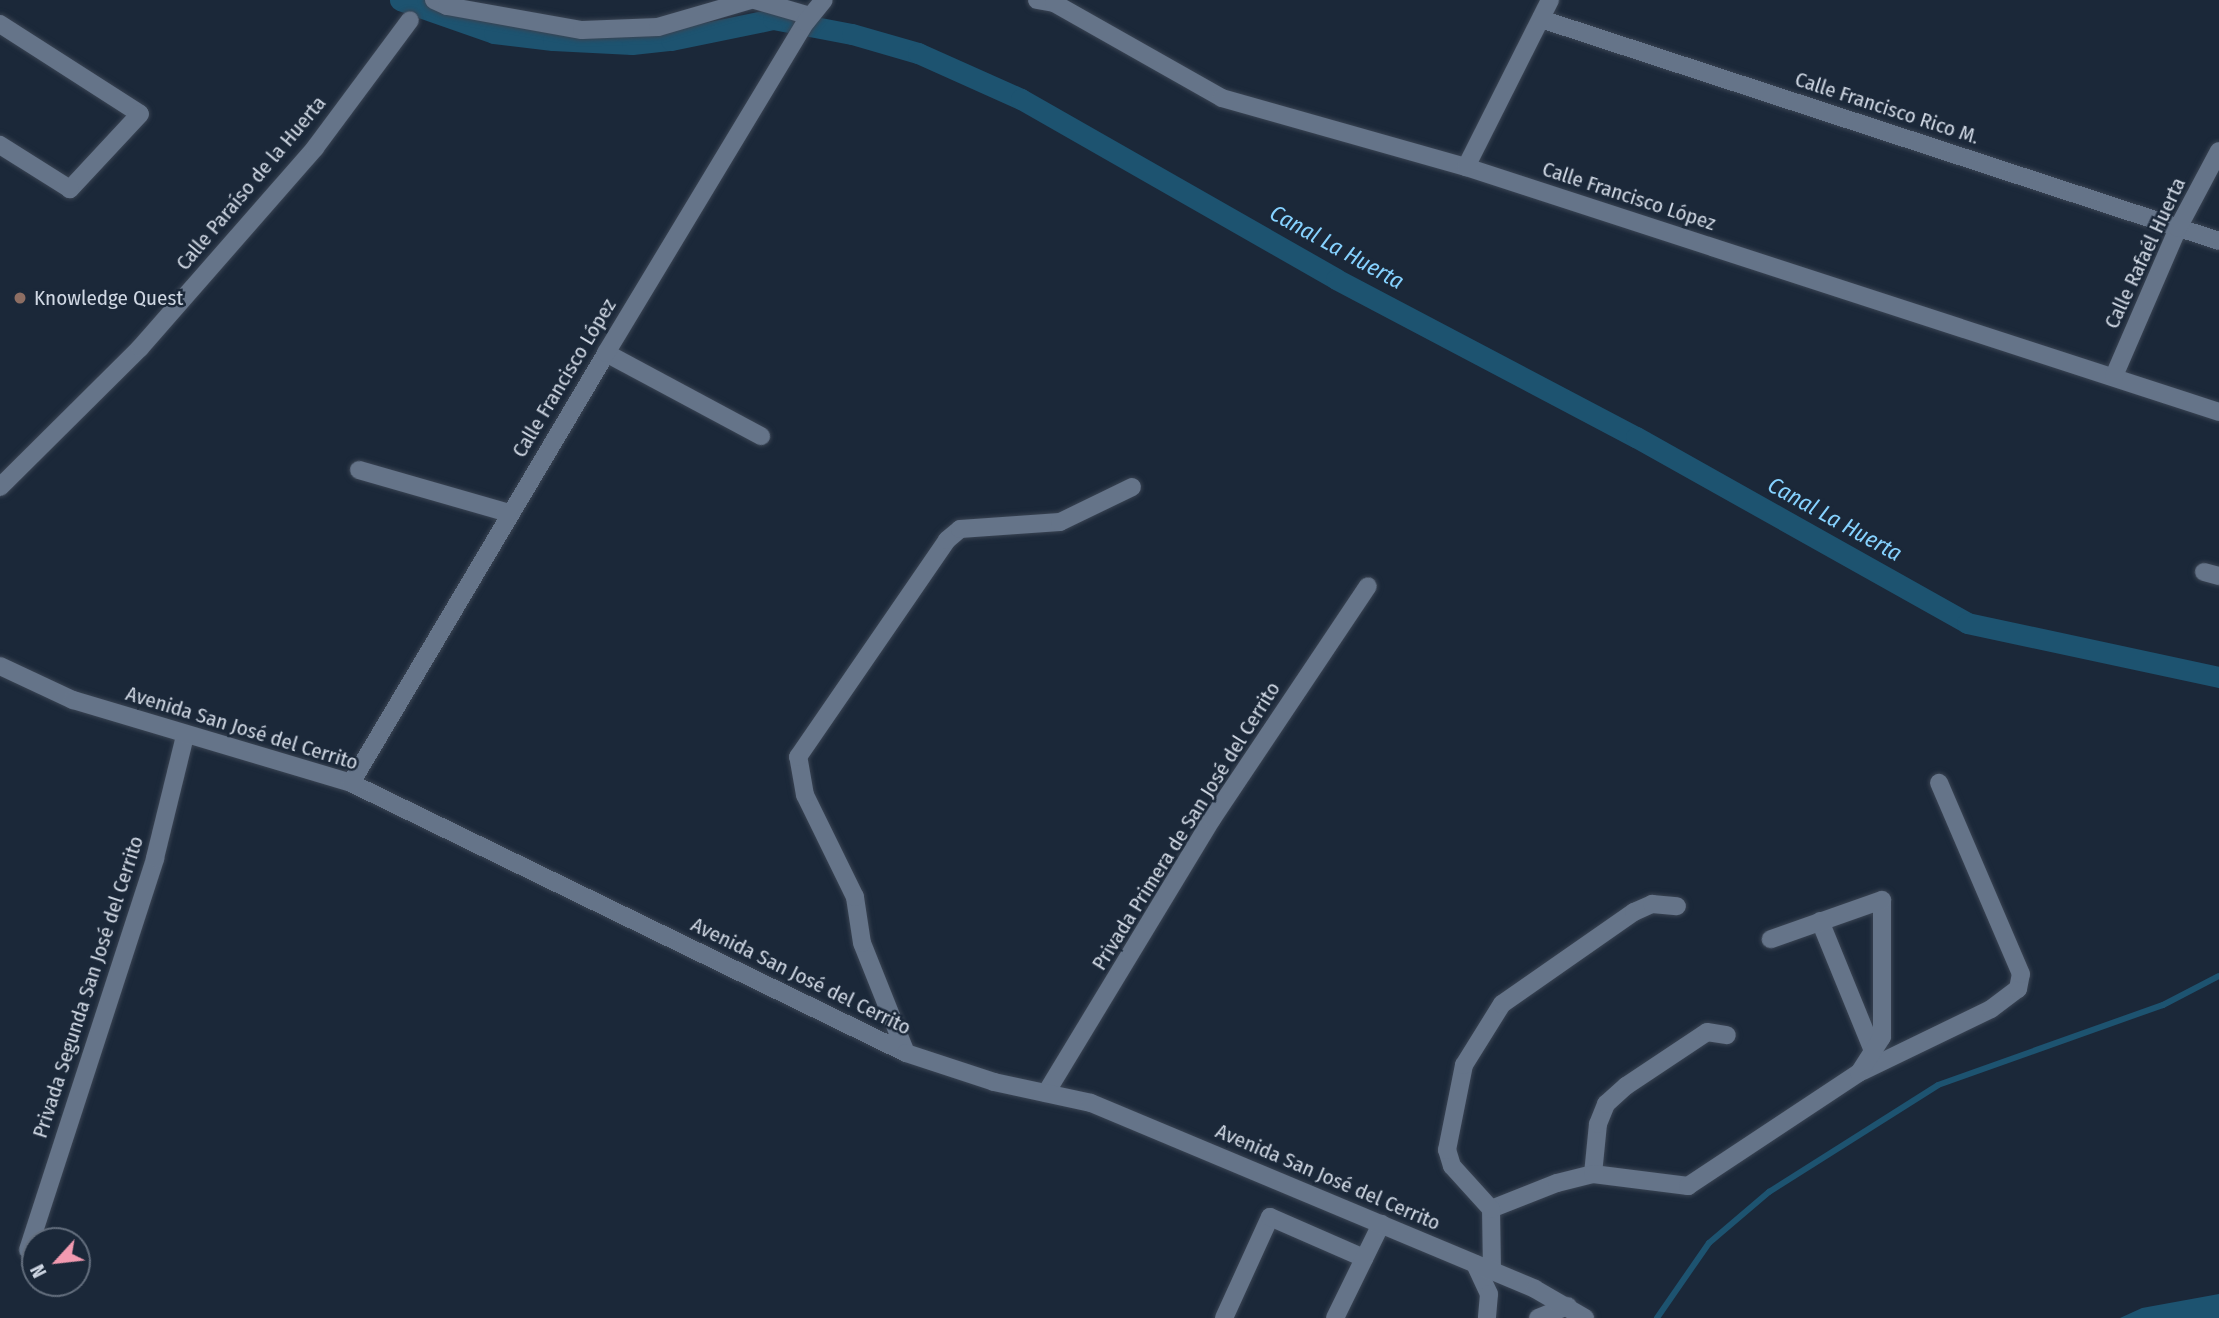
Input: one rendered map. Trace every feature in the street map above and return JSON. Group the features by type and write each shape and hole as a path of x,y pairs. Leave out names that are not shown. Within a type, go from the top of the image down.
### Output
{"street":[{"path":"433,0 447,6 582,30 658,27 753,0 806,22"},
{"name":"Calle Francisco López","path":"351,783 509,513 806,22 824,0"},
{"path":"1466,167 1550,0"},
{"name":"Calle Francisco López","path":"1048,1 1222,98 1466,167 2219,412"},
{"name":"Calle Francisco Rico M.","path":"1541,19 2219,242"},
{"name":"Calle Paraíso de la Huerta","path":"0,487 140,348 314,148 411,20"},
{"path":"0,24 140,114 70,189 0,145"},
{"name":"Calle Rafaél Huerta","path":"2114,376 2178,228 2219,151"},
{"path":"606,353 761,436"},
{"path":"359,470 509,513"},
{"path":"906,1053 862,943 855,897 805,795 798,757 947,540 960,529 1060,522 1132,487"},
{"name":"Privada Primera de San José del Cerrito","path":"1046,1093 1212,819 1368,586"},
{"name":"Avenida San José del Cerrito","path":"0,666 73,700 185,736 351,783 906,1053 994,1082 1091,1103 1492,1271 1568,1306 1586,1318"},
{"name":"Privada Segunda San José del Cerrito","path":"35,1227 155,858 185,736"},
{"path":"1491,1209 1557,1183 1593,1174 1688,1186 1859,1073 1991,1009 2018,989 2021,974 1939,783"},
{"path":"1771,939 1882,900 1882,1037 1859,1073"},
{"path":"1492,1271 1491,1209 1451,1166 1447,1150 1464,1065 1502,1004 1634,912 1652,904 1677,906"},
{"path":"1820,920 1874,1053"},
{"path":"1593,1174 1598,1124 1606,1104 1626,1086 1707,1032 1727,1035"},
{"path":"1224,1318 1270,1217 1364,1258"},
{"path":"1335,1318 1381,1224"},
{"path":"1475,1264 1489,1294 1486,1318"},
{"path":"1538,1318 1568,1306"}],"water":[{"path":"2219,1294 2219,1318 2120,1318 2142,1308"}],"waterway":[{"name":"Canal La Huerta","path":"400,0 494,33 553,40 632,44 671,40 773,19 852,34 918,53 1021,99 1336,279 1636,437 1967,623 2219,677"},
{"path":"1657,1318 1709,1243 1769,1192 1938,1085 2163,1005 2219,976"}],"place":[{"name":"Knowledge Quest","path":"20,298"}]}
